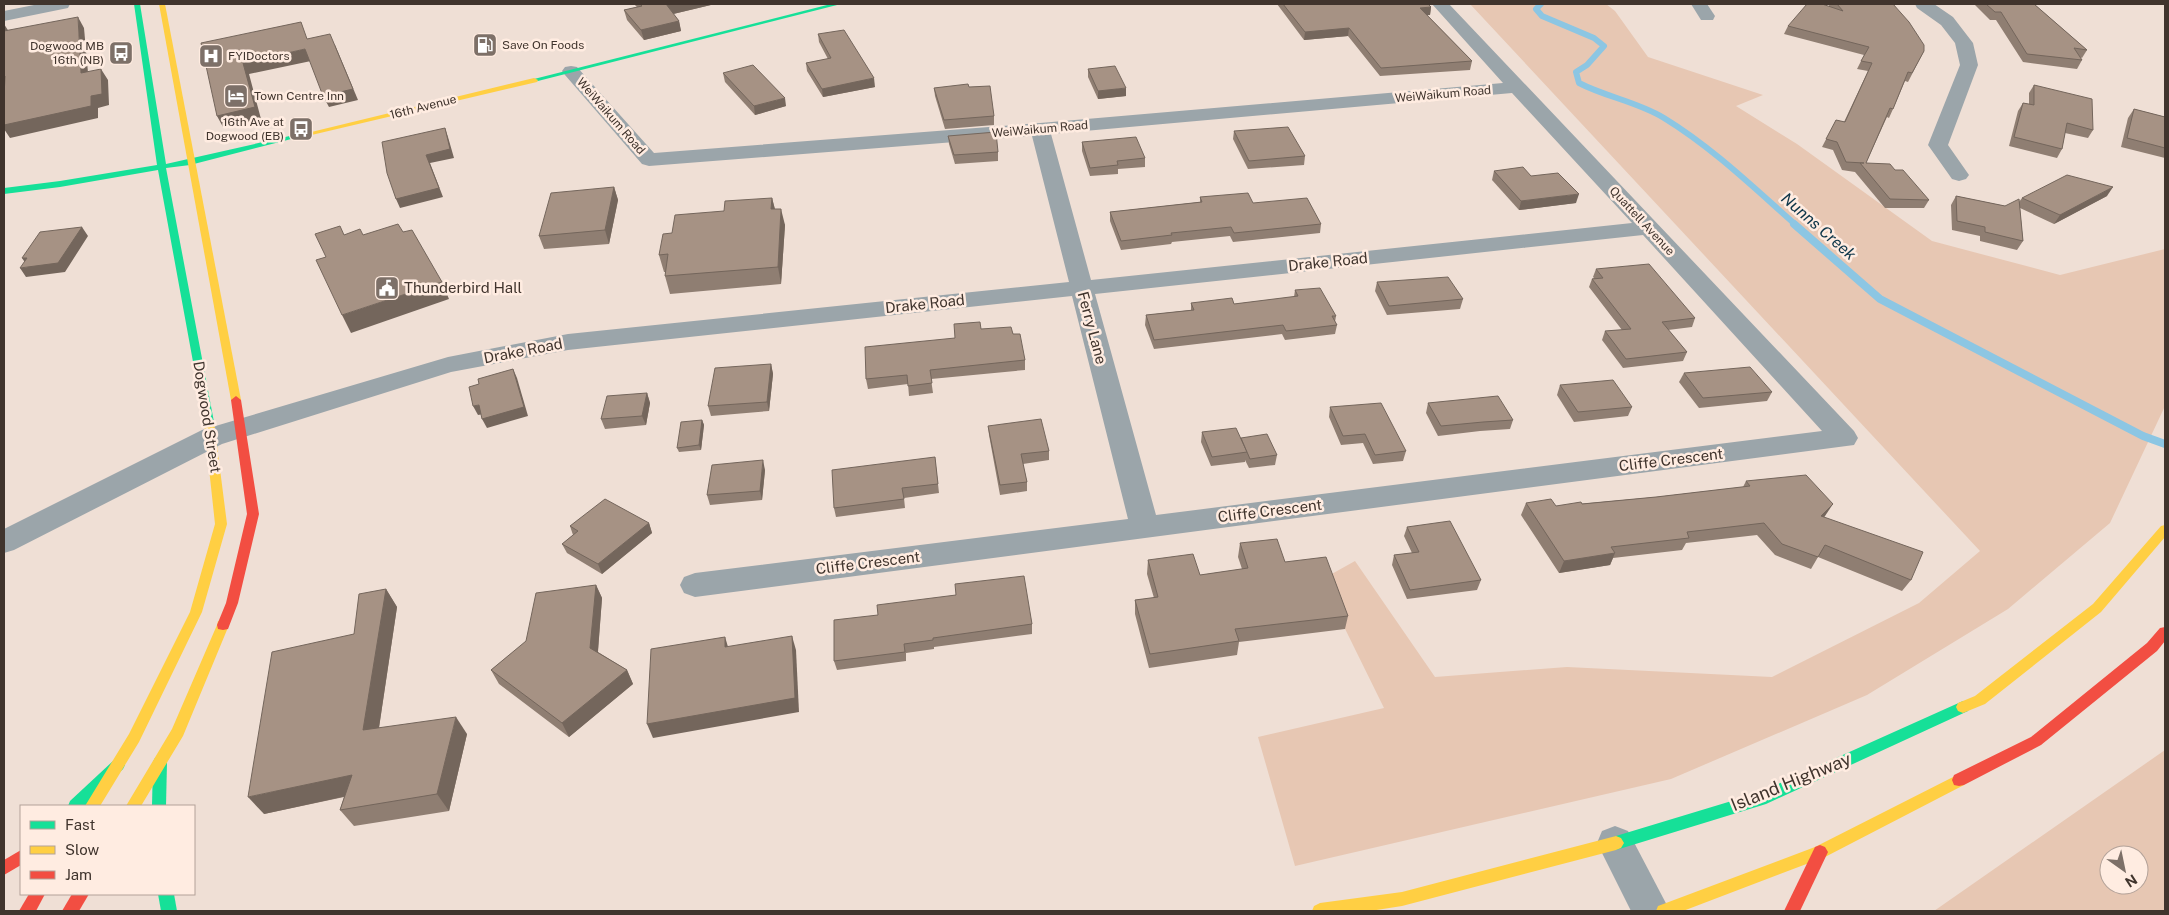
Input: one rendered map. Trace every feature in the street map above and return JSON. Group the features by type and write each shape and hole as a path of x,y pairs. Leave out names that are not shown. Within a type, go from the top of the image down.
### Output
{"main road":[{"name":"Dogwood Street","path":"93,805 134,738 196,612 221,524 212,437 162,167 137,4"},
{"name":"Dogwood Street","path":"135,805 178,732 232,603 253,514 241,428 162,4"},
{"name":"16th Avenue","path":"4,191 190,162 571,71 838,4"},
{"name":"Island Highway","path":"1320,911 1402,899 1616,843 1761,799 1980,700 2097,608 2165,529"},
{"path":"1664,911 1820,852 2036,741 2152,646 2165,632"},
{"path":"159,805 160,762"},
{"path":"76,805 118,765"},
{"path":"1792,911 1820,852"},
{"path":"4,868 20,857"},
{"path":"26,911 37,895"},
{"path":"70,911 80,895"},
{"path":"166,895 169,911"}],"street":[{"path":"4,16 62,4"},
{"name":"Quattell Avenue","path":"1440,4 1844,438"},
{"path":"1923,4 1946,21 1964,43 1969,65 1938,145 1959,175"},
{"name":"WeiWaikum Road","path":"571,71 649,160 1040,130 1518,87"},
{"name":"Ferry Lane","path":"1040,130 1145,527"},
{"name":"Drake Road","path":"4,542 212,437 448,365 568,342 1649,228"},
{"name":"Cliffe Crescent","path":"696,585 1844,438"},
{"path":"1616,843 1652,911"}],"shaded area":[{"path":"1470,4 1606,4 1615,11 1648,57 1763,95 1736,106 1797,144 1932,241 2060,275 2165,249 2165,406 2110,523 2008,609 1867,695 1671,779 1295,866 1258,737 1384,708 1321,580 1355,561 1435,677 1567,667 1772,677 1919,603 1980,551"},
{"path":"2165,750 2165,911 1934,911"}],"building":[{"path":"640,4 666,4 679,21 641,30 624,10 642,6"},
{"path":"1283,4 1428,4 1431,7 1420,8 1472,61 1381,68 1349,28 1305,32"},
{"path":"1807,4 1822,4 1843,11 1837,4 1893,4 1909,22 1924,45 1924,51 1912,73 1908,72 1893,109 1890,108 1866,163 1890,164 1895,170 1903,170 1929,200 1890,199 1860,163 1864,163 1846,162 1837,142 1826,139 1836,120 1845,122 1872,63 1861,61 1869,47 1788,26"},
{"path":"1986,4 2034,4 2087,50 2074,48 2082,60 2027,54 2001,12 1995,12"},
{"path":"78,17 81,73 101,69 102,94 91,96 91,106 4,125 4,31"},
{"path":"301,22 307,39 330,34 353,89 323,96 305,49 243,63 255,107 217,116 201,43"},
{"path":"844,30 874,78 822,89 806,63 831,58 818,34"},
{"path":"753,65 785,98 754,106 723,73"},
{"path":"1115,66 1126,88 1098,91 1088,69"},
{"path":"968,84 969,87 990,86 994,116 944,120 934,88"},
{"path":"2034,85 2092,99 2093,130 2067,123 2062,149 2014,137 2023,103 2034,105"},
{"path":"2134,109 2165,117 2165,148 2127,138"},
{"path":"1288,127 1305,156 1249,161 1234,131"},
{"path":"445,128 450,149 426,155 439,188 396,199 387,173 382,142"},
{"path":"996,132 998,152 954,155 948,136"},
{"path":"1136,137 1145,158 1117,161 1118,165 1090,168 1082,142"},
{"path":"1523,167 1531,176 1558,173 1579,194 1521,201 1494,171"},
{"path":"2067,175 2113,187 2060,215 2022,198"},
{"path":"614,187 605,230 539,236 551,193"},
{"path":"1248,193 1253,203 1307,198 1321,224 1234,233 1231,227 1171,233 1172,235 1121,241 1110,212 1202,202 1200,197"},
{"path":"1956,196 2005,206 2019,199 2023,241 1985,232 1985,227 1957,221"},
{"path":"772,198 771,209 781,209 778,267 665,276 668,254 659,255 663,234 672,233 675,215 724,211 725,201"},
{"name":"Thunderbird Hall","path":"398,224 403,232 412,230 442,282 342,315 316,260 326,257 315,234 340,226 344,235 360,229 363,235"},
{"path":"82,227 58,263 20,268 27,258 22,258 40,232"},
{"path":"1649,264 1695,318 1662,322 1687,352 1626,359 1605,331 1631,329 1592,279 1603,278 1596,269"},
{"path":"1448,277 1463,299 1389,306 1377,282"},
{"path":"1320,288 1336,316 1332,316 1337,325 1286,331 1283,325 1154,340 1146,315 1194,310 1191,303 1232,298 1234,304 1298,296 1295,290"},
{"path":"980,322 981,329 1011,327 1013,334 1020,334 1025,360 930,370 932,383 908,386 907,375 866,379 865,347 955,338 954,324"},
{"path":"771,364 767,402 708,406 715,368"},
{"path":"1750,367 1772,392 1703,398 1684,373"},
{"path":"513,369 524,407 482,419 479,405 473,406 469,387 479,384 478,379"},
{"path":"1613,380 1632,407 1578,412 1560,385"},
{"path":"647,393 642,416 601,419 607,396"},
{"path":"1498,396 1513,420 1441,426 1428,403"},
{"path":"1381,403 1406,451 1375,455 1365,434 1343,436 1330,407"},
{"path":"1041,419 1049,451 1021,454 1027,482 1000,485 988,426"},
{"path":"702,420 699,445 677,448 681,422"},
{"path":"1236,428 1247,452 1212,457 1202,432"},
{"path":"1267,434 1277,455 1250,459 1241,438"},
{"path":"935,457 938,484 902,488 904,499 834,508 832,470"},
{"path":"763,460 760,491 707,495 712,465"},
{"path":"1806,475 1833,504 1821,516 1923,552 1911,580 1825,545 1818,557 1782,544 1764,523 1687,532 1689,538 1611,547 1615,553 1564,561 1526,503 1551,499 1556,506 1581,502 1582,504 1656,497 1750,486 1746,481"},
{"path":"605,499 649,523 598,564 562,544 578,531 570,526"},
{"path":"1450,521 1481,580 1410,590 1394,555 1419,552 1407,527"},
{"path":"1277,539 1285,562 1326,557 1348,616 1235,629 1239,641 1150,654 1135,600 1158,597 1148,560 1193,554 1200,575 1248,568 1240,543"},
{"path":"1024,576 1032,624 933,638 933,640 904,644 905,652 834,661 834,620 878,615 877,605 956,595 955,584"},
{"path":"596,585 590,648 627,670 562,723 491,670 526,641 536,593"},
{"path":"386,589 363,730 456,717 437,794 340,810 352,775 248,797 272,652 354,634 359,594"},
{"path":"792,636 795,698 647,724 651,649 725,637 725,647"}],"waterway":[{"name":"Nunns Creek","path":"1541,4 1536,9 1542,16 1594,38 1604,46 1587,65 1576,72 1579,83 1654,112 1664,118 1699,142 1733,169 1796,225"},
{"name":"Nunns Creek","path":"1794,224 1880,299 2143,436 2165,444"}],"traffic: fast":[{"path":"137,4 162,167 209,422"},
{"path":"534,80 838,4"},
{"path":"4,191 60,184 190,162 303,135"},
{"path":"1616,843 1761,799 1963,707"},
{"path":"159,805 160,762"},
{"path":"76,805 118,765"},
{"path":"166,895 169,911"}],"traffic: slow":[{"path":"162,4 236,400"},
{"path":"303,135 534,80"},
{"path":"93,805 134,738 196,612 221,524 209,422"},
{"path":"1963,707 1980,700 2097,608 2165,529"},
{"path":"134,805 178,732 223,625"},
{"path":"1664,911 1820,852 1959,780"},
{"path":"1320,911 1402,899 1616,843"}],"traffic: jam":[{"path":"223,625 232,603 253,514 236,400"},
{"path":"1959,780 2036,741 2152,647 2165,632"},
{"path":"1792,911 1820,852"},
{"path":"4,868 20,858"},
{"path":"27,911 36,895"},
{"path":"70,911 80,895"}],"place":[{"name":"Save On Foods","path":"485,45"},
{"name":"Dogwood MB 16th (NB)","path":"121,53"},
{"name":"FYIDoctors","path":"211,56"},
{"name":"Town Centre Inn","path":"236,96"},
{"name":"16th Ave at Dogwood (EB)","path":"301,129"},
{"name":"Thunderbird Hall","path":"387,288"}]}
